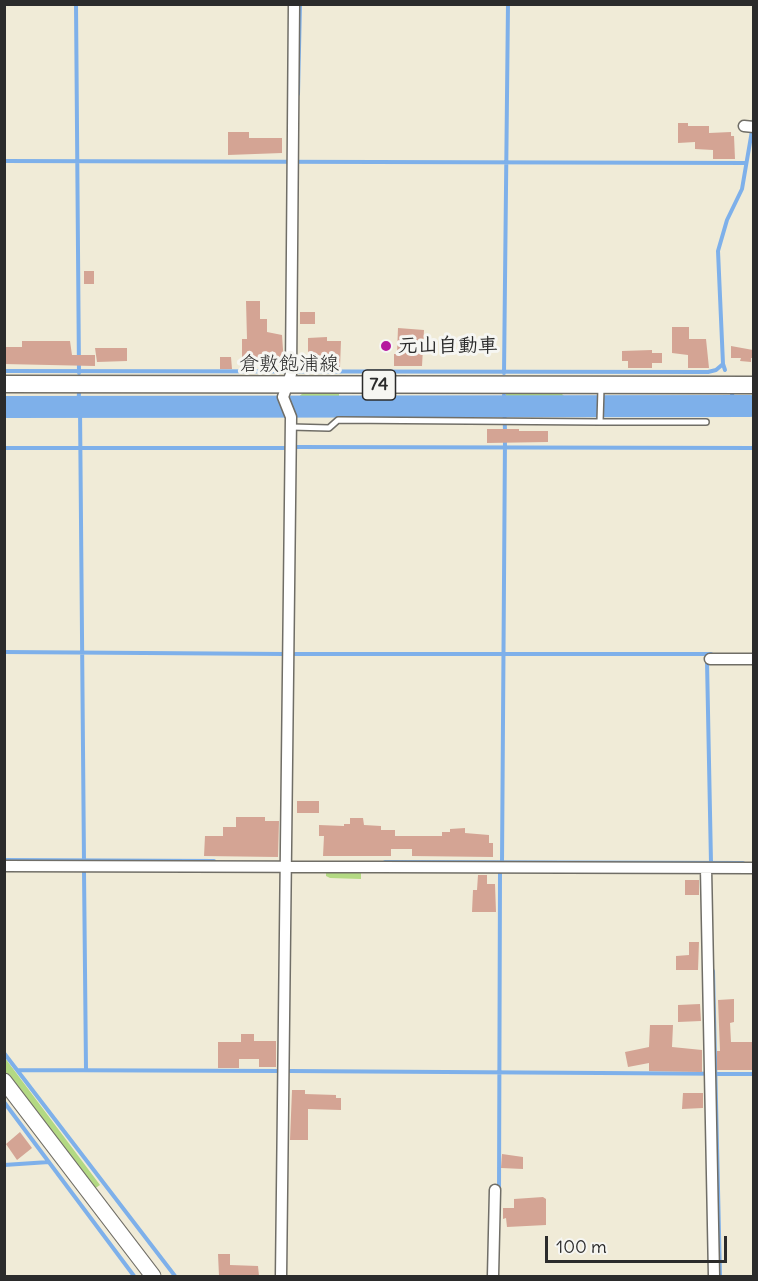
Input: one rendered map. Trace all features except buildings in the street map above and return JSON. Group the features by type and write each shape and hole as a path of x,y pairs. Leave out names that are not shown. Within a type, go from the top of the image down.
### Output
{"main road":[{"name":"倉敷飽浦線","path":"4,384 290,375 601,393 753,385"}],"street":[{"path":"281,1276 291,427 290,413 284,397 290,375 294,4"},
{"path":"710,659 753,658"},
{"path":"4,866 753,868"},
{"path":"706,868 714,1276"},
{"path":"4,1081 153,1276"},
{"path":"493,1276 495,1190"}],"lane":[{"path":"600,422 601,393"},
{"path":"291,427 329,428 338,420 706,422"}],"green space":[{"path":"339,392 339,402 312,403 295,400 303,393"},
{"path":"506,393 562,394 564,396 562,402 506,403"},
{"path":"326,870 361,870 361,879 330,878 326,876"},
{"path":"5,1058 100,1185 94,1189 5,1071"}],"waterway":[{"path":"76,4 79,373"},
{"path":"298,94 300,4"},
{"path":"504,373 508,4"},
{"path":"725,370 718,251 727,220 742,189 754,119"},
{"path":"4,161 746,163"},
{"path":"4,371 708,372 716,370 723,364"},
{"path":"78,407 79,393"},
{"path":"732,393 733,405"},
{"path":"504,395 505,432"},
{"path":"750,406 754,412"},
{"path":"4,407 750,406"},
{"path":"80,408 84,862"},
{"path":"502,862 505,439"},
{"path":"296,447 754,448"},
{"path":"4,448 285,448"},
{"path":"4,652 284,654"},
{"path":"295,654 711,654"},
{"path":"707,661 711,863"},
{"path":"4,860 214,861"},
{"path":"385,862 743,863"},
{"path":"84,871 86,1069"},
{"path":"499,1192 500,873"},
{"path":"713,971 720,1276"},
{"path":"4,1053 175,1276"},
{"path":"17,1070 280,1071"},
{"path":"290,1071 754,1074"},
{"path":"4,1102 134,1276"},
{"path":"4,1165 49,1162"}],"place":[{"name":"元山自動車","path":"386,346"}]}
